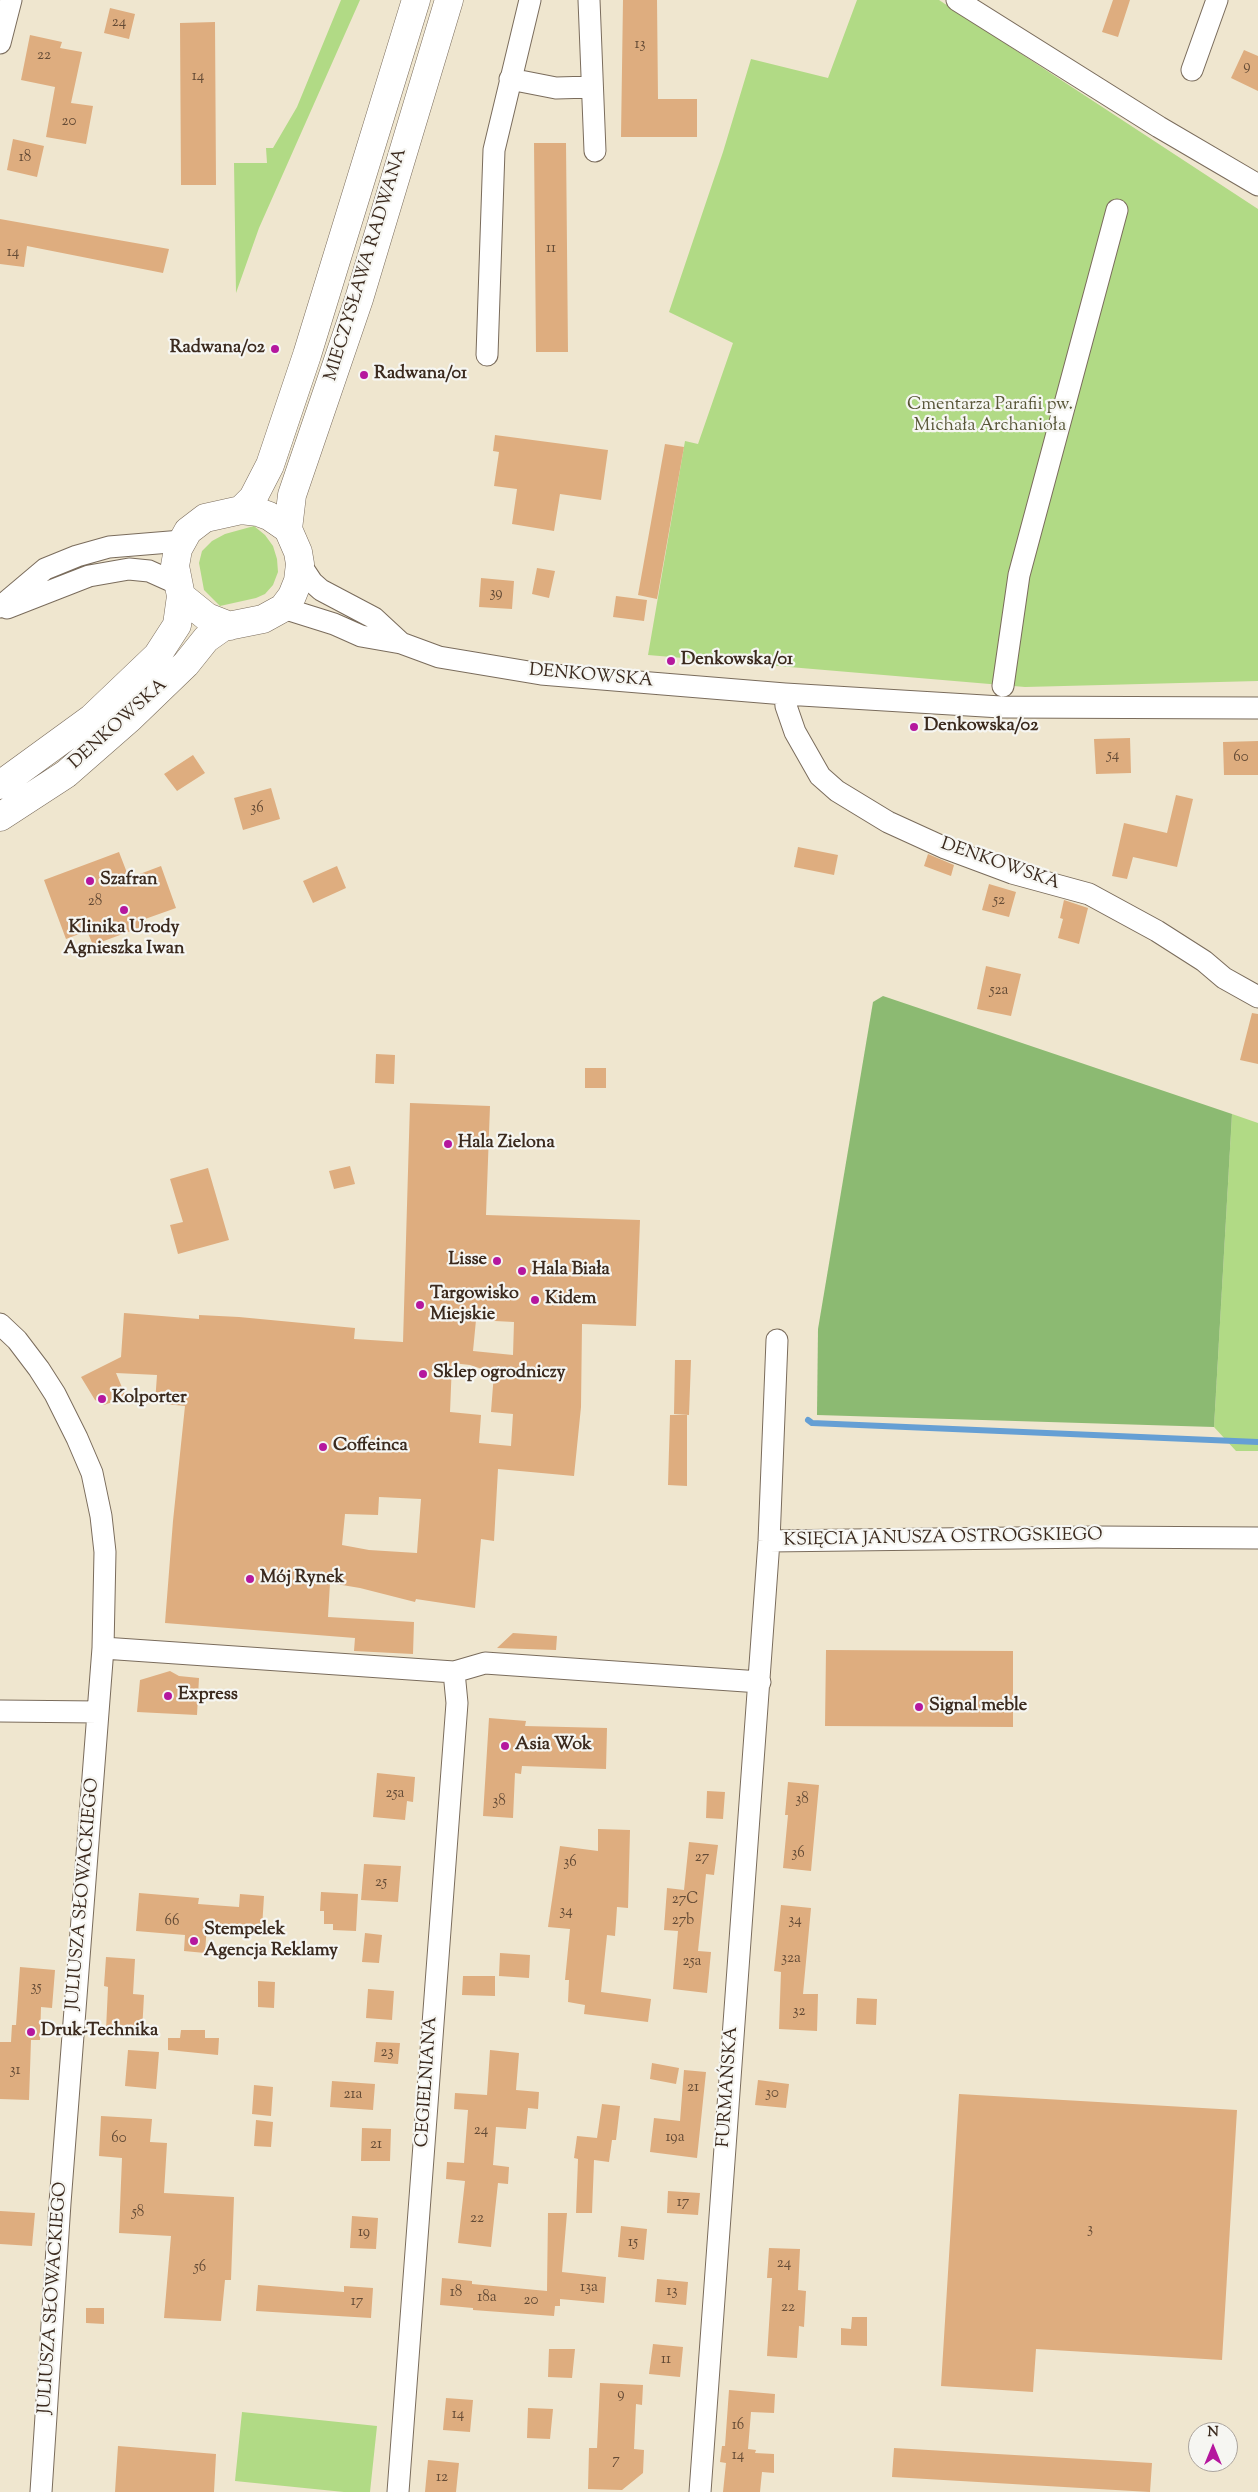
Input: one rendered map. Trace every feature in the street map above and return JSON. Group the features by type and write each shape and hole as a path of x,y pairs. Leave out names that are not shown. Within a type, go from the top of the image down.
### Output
{"main road":[{"name":"MIECZYSŁAWA RADWANA","path":"241,510 259,488 273,456 307,355 416,0"},
{"name":"MIECZYSŁAWA RADWANA","path":"288,529 292,496 359,299 449,0"},
{"path":"241,510 269,516 288,529 294,538 300,564 298,581 292,596 283,608 263,619 230,626 207,617 180,590 175,566 178,550 188,531 205,518 241,510"},
{"name":"DENKOWSKA","path":"0,785 92,718 157,656 177,625 180,590"},
{"name":"DENKOWSKA","path":"0,817 66,774 130,718 186,664 206,639 218,630 230,626"}],"street":[{"path":"0,43 11,0"},
{"path":"487,355 494,150 530,0"},
{"path":"589,0 595,151"},
{"path":"957,0 1159,127 1258,185"},
{"path":"1192,70 1216,0"},
{"path":"510,79 556,88 592,87"},
{"path":"1003,686 1020,575 1117,210"},
{"path":"0,608 45,569 77,556 109,547 182,541"},
{"name":"DENKOWSKA","path":"300,564 312,582 321,590 374,618 401,644"},
{"path":"0,608 89,576 130,569 149,571 180,590"},
{"name":"DENKOWSKA","path":"283,608 334,624 360,636 401,644 439,658 541,674 785,694 1001,707 1258,708"},
{"name":"DENKOWSKA","path":"785,694 786,706 795,732 820,776 837,791 888,822 945,848 1012,873 1089,894 1157,931 1204,961 1224,978 1258,997"},
{"name":"JULIUSZA SŁOWACKIEGO","path":"0,1324 17,1340 55,1394 92,1473 101,1516 105,1552 103,1648 59,2213 41,2492"},
{"path":"769,1541 777,1340"},
{"name":"KSIĘCIA JANUSZA OSTROGSKIEGO","path":"760,1682 769,1541 1258,1538"},
{"path":"103,1648 454,1672 485,1663 760,1682"},
{"name":"CEGIELNIANA","path":"398,2492 457,1703 454,1672"},
{"name":"FURMAŃSKA","path":"700,2492 760,1682"},
{"path":"0,1711 98,1712"}],"green space":[{"path":"341,0 360,0 259,228 236,293 234,163 267,163 266,148 273,148 297,107"},
{"name":"Cmentarza Parafii pw. Michała Archanioła","path":"857,0 939,0 1258,209 1258,681 1025,687 648,655 685,441 698,444 733,343 669,312 723,152 751,59 828,78"},
{"path":"254,526 265,535 273,546 278,572 273,585 265,594 256,598 220,606 204,590 199,563 202,551 212,541 225,534"},
{"path":"883,996 1232,1114 1214,1427 817,1415 818,1329 873,1002"},
{"path":"1232,1114 1258,1123 1258,1451 1236,1451 1214,1427"},
{"path":"242,2412 377,2426 370,2492 344,2492 235,2481"}],"building":[{"path":"623,0 657,0 658,99 697,99 697,137 621,137"},
{"path":"1113,0 1130,0 1118,37 1102,32"},
{"path":"110,8 135,14 129,39 104,33"},
{"path":"215,22 216,185 181,185 180,23"},
{"path":"30,35 62,42 60,48 82,52 71,103 93,106 86,144 46,137 55,87 21,80"},
{"path":"1244,50 1258,56 1258,91 1231,78"},
{"path":"13,139 44,146 37,177 7,170"},
{"path":"534,143 566,143 568,352 536,352"},
{"path":"0,219 169,249 163,273 27,246 24,267 0,264"},
{"path":"495,435 608,450 601,500 560,494 554,531 512,524 517,489 494,486 499,452 493,451"},
{"path":"665,444 684,447 657,599 638,595"},
{"path":"537,568 555,571 549,598 532,594"},
{"path":"481,578 514,581 512,609 479,607"},
{"path":"616,596 647,600 644,621 613,617"},
{"path":"1130,738 1131,773 1096,774 1094,739"},
{"path":"1258,741 1258,775 1224,775 1223,742"},
{"path":"193,755 205,773 177,791 164,774"},
{"path":"271,788 280,819 243,830 234,798"},
{"path":"1176,795 1193,799 1177,867 1133,857 1127,879 1112,876 1124,823 1167,833"},
{"path":"798,847 838,855 834,875 794,867"},
{"path":"119,852 129,878 161,866 176,908 145,919 147,925 93,945 87,931 66,939 44,880"},
{"path":"928,854 954,865 951,876 924,866"},
{"path":"337,866 346,888 313,903 303,881"},
{"path":"989,884 1016,892 1009,917 982,910"},
{"path":"1064,900 1088,908 1079,944 1058,938 1063,919 1060,918"},
{"path":"986,966 1021,974 1011,1016 977,1009"},
{"path":"1252,1013 1258,1014 1258,1064 1240,1060"},
{"path":"376,1054 395,1055 394,1084 375,1083"},
{"path":"585,1068 606,1068 606,1088 585,1088"},
{"path":"410,1103 490,1106 486,1215 640,1220 636,1326 582,1324 581,1407 574,1476 498,1469 494,1541 481,1539 475,1608 416,1599 415,1602 360,1588 330,1583 328,1617 414,1622 413,1654 354,1651 355,1638 165,1623 185,1406 155,1403 157,1375 116,1373 126,1397 104,1405 95,1400 81,1377 121,1357 124,1313 199,1319 199,1315 239,1317 355,1328 354,1339 403,1342","holes":["476,1320 514,1322 513,1355 473,1351","452,1363 470,1365 494,1373 491,1412 513,1414 511,1446 479,1443 481,1415 450,1412","379,1497 421,1499 417,1553 369,1550 342,1545 345,1514 378,1515"]},
{"path":"350,1166 355,1184 334,1189 329,1171"},
{"path":"208,1168 229,1240 178,1254 170,1225 183,1222 170,1179"},
{"path":"675,1360 691,1360 689,1415 674,1414"},
{"path":"670,1415 687,1415 687,1486 668,1485"},
{"path":"513,1633 557,1636 556,1650 497,1648"},
{"name":"Signal meble","path":"826,1650 1013,1651 1013,1727 825,1726"},
{"name":"Express","path":"170,1671 179,1676 199,1678 197,1715 137,1712 140,1680"},
{"path":"489,1718 526,1721 525,1726 607,1728 606,1769 522,1766 521,1774 515,1773 513,1818 483,1816"},
{"path":"377,1773 415,1777 413,1802 407,1801 405,1820 373,1817"},
{"path":"788,1782 819,1785 811,1871 783,1868 788,1815 785,1815"},
{"path":"707,1791 725,1792 723,1819 706,1818"},
{"path":"598,1829 630,1830 628,1908 617,1907 615,1936 607,1935 601,1992 651,1999 648,2022 584,2014 585,2005 568,2002 569,1980 565,1980 570,1929 548,1927 560,1846 598,1851"},
{"path":"689,1842 718,1845 714,1875 706,1874 698,1951 711,1952 707,1993 673,1989 678,1931 664,1930 667,1888 684,1890"},
{"path":"364,1864 401,1866 398,1902 361,1900"},
{"path":"321,1892 358,1894 356,1931 333,1930 333,1924 324,1924 324,1911 320,1911"},
{"path":"139,1893 199,1898 198,1904 239,1907 240,1894 264,1896 262,1928 207,1925 205,1953 184,1951 185,1935 136,1931"},
{"path":"781,1905 811,1908 803,1994 818,1994 817,2031 779,2029 781,1972 774,1971"},
{"path":"365,1933 382,1935 379,1963 362,1962"},
{"path":"500,1953 530,1955 529,1978 499,1976"},
{"path":"106,1957 135,1959 133,1994 144,1995 142,2032 106,2030 108,1987 104,1986"},
{"path":"20,1967 55,1970 52,2008 41,2007 40,2040 31,2040 29,2100 0,2099 0,2042 11,2042 12,2025 16,2025"},
{"path":"463,1976 495,1976 495,1996 462,1995"},
{"path":"258,1981 275,1982 274,2008 258,2007"},
{"path":"368,1989 394,1991 392,2020 366,2018"},
{"path":"857,1998 877,1999 876,2025 856,2024"},
{"path":"181,2030 205,2030 205,2038 219,2038 218,2055 168,2050 168,2038 180,2038"},
{"path":"376,2042 400,2043 398,2064 374,2062"},
{"path":"128,2050 159,2052 156,2089 125,2086"},
{"path":"490,2050 519,2053 516,2090 539,2092 538,2109 528,2108 526,2129 496,2127 493,2165 509,2167 508,2184 498,2183 491,2247 458,2243 465,2181 446,2179 447,2162 464,2163 468,2110 454,2109 455,2093 487,2095"},
{"path":"652,2063 679,2068 676,2084 650,2079"},
{"path":"684,2070 706,2072 697,2158 650,2152 654,2118 680,2121"},
{"path":"758,2080 789,2084 786,2108 755,2105"},
{"path":"332,2081 375,2084 373,2110 330,2107"},
{"path":"254,2085 273,2087 271,2116 252,2114"},
{"path":"959,2094 1237,2110 1222,2360 1036,2349 1033,2392 941,2386"},
{"path":"602,2104 620,2106 616,2140 612,2140 609,2162 594,2160 592,2213 576,2213 578,2159 574,2158 577,2136 597,2138"},
{"path":"101,2116 152,2119 150,2142 167,2143 164,2193 234,2197 231,2280 225,2280 221,2321 164,2318 171,2236 119,2233 122,2158 99,2156"},
{"path":"256,2120 273,2122 271,2147 254,2146"},
{"path":"362,2128 391,2129 390,2161 361,2161"},
{"path":"668,2191 700,2193 698,2215 667,2213"},
{"path":"0,2211 35,2213 32,2246 0,2244"},
{"path":"548,2213 567,2213 562,2272 606,2277 604,2303 560,2299 560,2306 555,2306 554,2316 473,2310 473,2308 440,2305 442,2278 472,2281 472,2284 547,2291"},
{"path":"352,2216 378,2218 376,2249 350,2248"},
{"path":"621,2226 647,2229 644,2260 618,2257"},
{"path":"769,2248 800,2249 798,2290 806,2291 804,2327 799,2326 797,2358 767,2356 772,2278 767,2278"},
{"path":"657,2279 688,2282 686,2305 655,2302"},
{"path":"258,2285 344,2292 344,2286 373,2288 371,2318 256,2311"},
{"path":"86,2308 104,2308 104,2324 86,2323"},
{"path":"852,2317 867,2317 867,2346 841,2345 841,2328 851,2329"},
{"path":"653,2344 683,2347 680,2377 649,2374"},
{"path":"549,2349 575,2349 572,2378 548,2377"},
{"path":"600,2383 643,2385 642,2405 636,2404 634,2449 644,2450 643,2473 622,2490 588,2489 589,2448 597,2448"},
{"path":"729,2390 775,2394 774,2413 751,2412 748,2449 756,2450 755,2453 774,2454 774,2473 762,2472 760,2492 723,2492 726,2463 720,2462 722,2446 725,2446"},
{"path":"446,2398 473,2400 470,2432 443,2430"},
{"path":"528,2408 553,2409 550,2439 527,2438"},
{"path":"118,2446 216,2454 214,2492 115,2492"},
{"path":"894,2448 1152,2463 1150,2492 892,2477"},
{"path":"428,2460 459,2463 456,2492 425,2492"}],"waterway":[{"path":"808,1420 812,1423 1258,1442"}],"place":[{"name":"Radwana/02","path":"275,349"},
{"name":"Radwana/01","path":"364,375"},
{"name":"Denkowska/01","path":"671,661"},
{"name":"Denkowska/02","path":"914,727"},
{"name":"Szafran","path":"90,881"},
{"name":"Klinika Urody Agnieszka Iwan","path":"124,910"},
{"name":"Hala Zielona","path":"448,1144"},
{"name":"Lisse","path":"497,1261"},
{"name":"Hala Biała","path":"522,1271"},
{"name":"Kidem","path":"535,1300"},
{"name":"Targowisko Miejskie","path":"420,1305"},
{"name":"Sklep ogrodniczy","path":"423,1374"},
{"name":"Kolporter","path":"102,1399"},
{"name":"Coffeinca","path":"323,1447"},
{"name":"Mój Rynek","path":"250,1579"},
{"name":"Express","path":"168,1696"},
{"name":"Signal meble","path":"919,1707"},
{"name":"Asia Wok","path":"505,1746"},
{"name":"Stempelek Agencja Reklamy","path":"194,1941"},
{"name":"Druk-Technika","path":"31,2032"}]}
